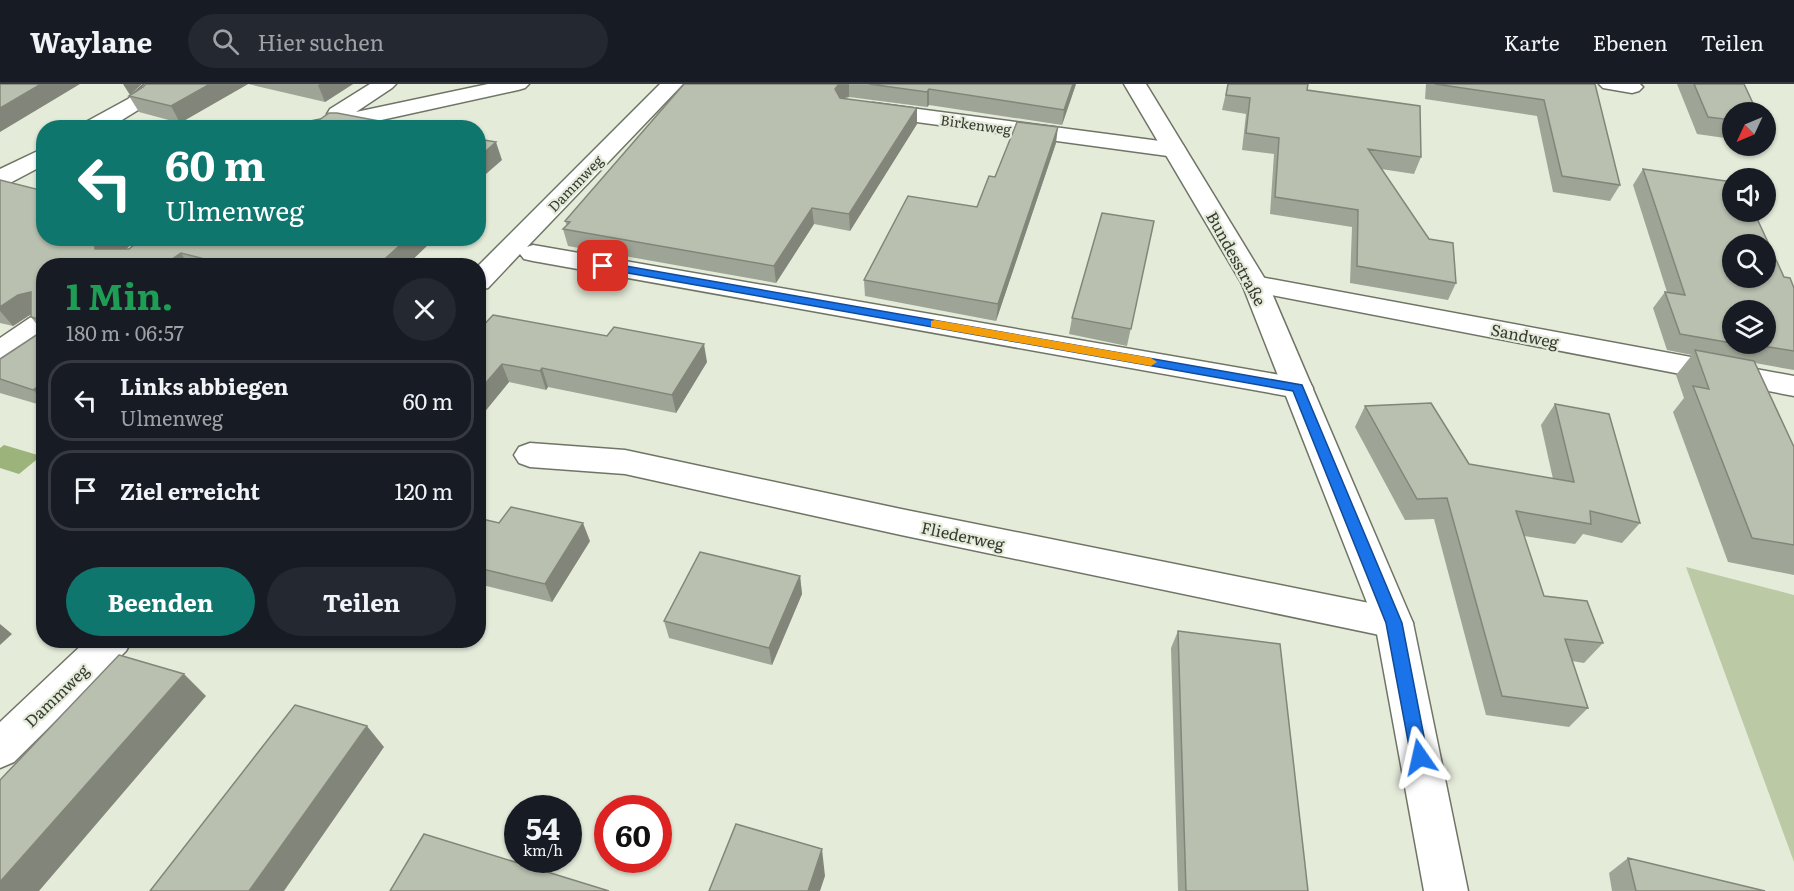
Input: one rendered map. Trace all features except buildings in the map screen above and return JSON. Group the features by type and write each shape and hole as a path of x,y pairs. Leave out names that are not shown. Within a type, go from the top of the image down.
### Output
{"street":[{"path":"106,120 139,102 156,84"},
{"path":"326,120 385,84"},
{"path":"348,120 518,84"},
{"name":"Dammweg","path":"486,274 672,84"},
{"name":"Bundesstraße","path":"1135,84 1255,284 1394,623 1446,891"},
{"path":"1610,84 1632,87"},
{"name":"Birkenweg","path":"849,106 1175,150"},
{"path":"0,179 36,159"},
{"path":"0,179 36,173"},
{"path":"533,253 1298,388"},
{"name":"Sandweg","path":"1255,284 1794,386"},
{"path":"0,352 36,327"},
{"name":"Fliederweg","path":"530,455 625,462 901,522 1394,623"},
{"name":"Dammweg","path":"0,749 105,648"}],"shaded area":[{"path":"4,445 36,455 36,460 19,474 0,468 0,448"},
{"path":"1686,567 1794,595 1794,862"}],"slow traffic":[{"path":"935,324 1151,362"}],"route":[{"path":"603,266 1298,388 1394,623 1420,757"}]}
